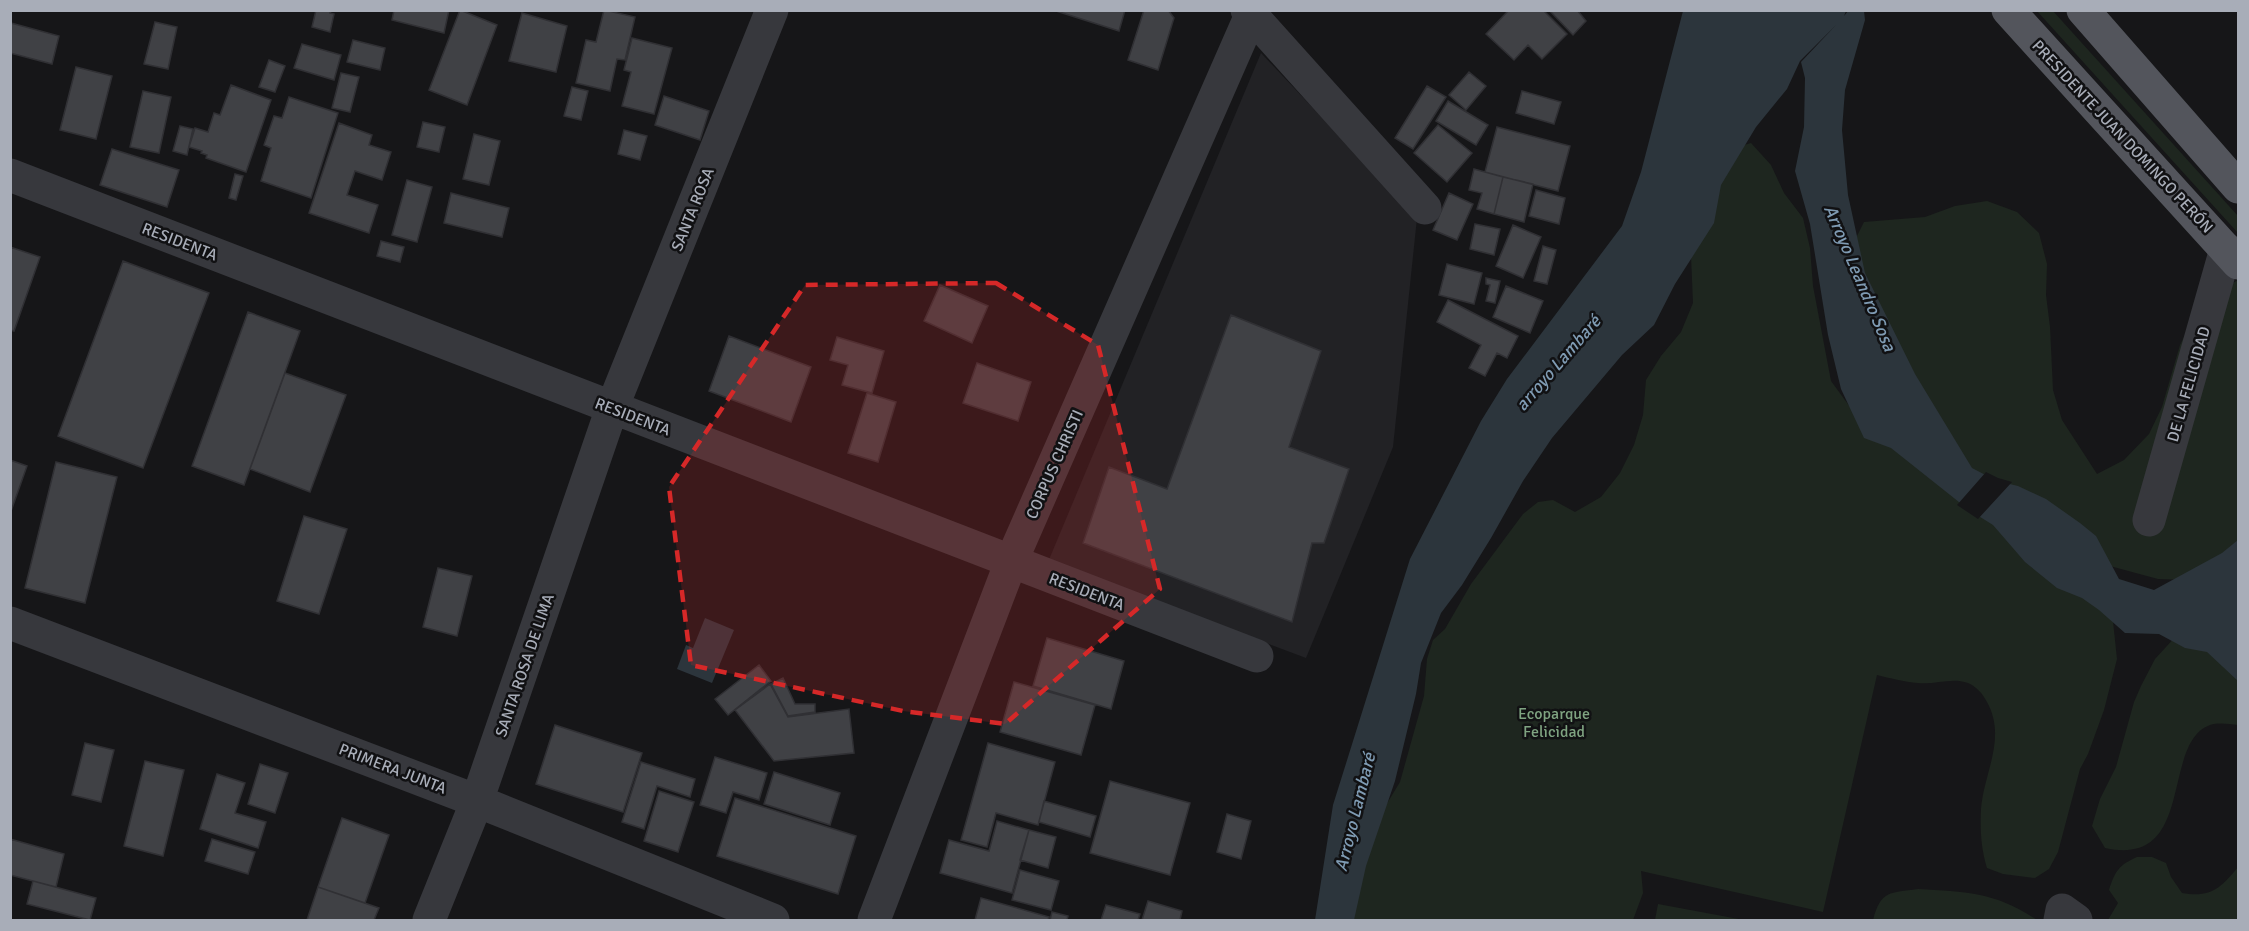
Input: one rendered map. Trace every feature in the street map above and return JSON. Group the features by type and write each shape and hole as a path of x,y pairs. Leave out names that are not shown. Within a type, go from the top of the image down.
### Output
{"main road":[{"name":"PRESIDENTE JUAN DOMINGO PERÓN","path":"2008,10 2232,256"},
{"path":"2084,10 2238,187"}],"street":[{"name":"SANTA ROSA","path":"612,408 768,12"},
{"path":"1249,13 1425,208"},
{"name":"CORPUS CHRISTI","path":"874,921 1011,562 1249,13"},
{"name":"RESIDENTA","path":"10,175 1257,656"},
{"name":"DE LA FELICIDAD","path":"2149,520 2232,256"},
{"name":"SANTA ROSA DE LIMA","path":"429,921 477,801 612,408"},
{"name":"PRIMERA JUNTA","path":"10,623 477,801 772,921"}],"highlighted area":[{"path":"996,283 1098,345 1160,589 1005,724 903,711 691,665 669,487 805,285"}],"shaded area":[{"path":"1261,53 1417,218 1393,447 1306,658 1048,562"}],"green space":[{"path":"2037,11 2053,11 2238,216 2238,233"},
{"name":"Ecoparque Felicidad","path":"1751,143 1771,165 1784,193 1803,218 1810,248 1813,286 1831,381 1850,407 1849,252 1864,222 1925,217 1955,206 1987,201 2017,212 2039,233 2047,264 2046,295 2053,390 2062,420 2097,474 2124,460 2149,434 2162,407 2180,345 2193,319 2213,295 2238,280 2238,725 2213,724 2195,736 2185,755 2165,823 2153,840 2134,849 2105,848 2092,826 2100,799 2116,767 2134,702 2141,686 2155,659 2177,635 2189,580 2158,579 2110,566 2117,659 2104,710 2080,769 2058,852 2049,869 2035,878 2003,874 1987,868 1981,839 1981,809 1993,755 1995,729 1993,715 1981,693 1977,688 1962,681 1918,683 1877,675 1823,912 1641,871 1643,893 1633,920 1342,920 1383,810 1400,782 1424,696 1427,659 1433,640 1445,629 1471,584 1523,514 1538,502 1553,500 1575,512 1601,497 1620,473 1634,445 1643,415 1646,380 1661,356 1681,332 1693,303 1689,208 1718,153"},
{"path":"2137,857 2152,857 2166,863 2171,877 2182,893 2192,894 2208,893 2214,890 2226,881 2238,867 2238,920 2108,920 2118,903 2109,890 2113,878 2118,869"},
{"path":"1918,889 1980,895 2008,904 2037,920 1873,920 1883,898 1900,891"},
{"path":"1658,904 1744,920 1655,920"}],"water":[{"path":"1683,11 1846,11 1844,16 1848,11 1864,11 1865,20 1845,90 1842,130 1848,195 1865,273 1915,374 1972,468 1997,481 2018,486 2046,499 2080,523 2096,536 2119,579 2154,590 2222,553 2238,540 2238,681 2207,652 2185,648 2159,634 2125,633 2082,598 2057,588 2025,562 1993,525 1969,510 1891,448 1864,438 1841,389 1828,335 1810,224 1795,171 1804,127 1805,78 1801,62 1836,25 1800,61 1787,89 1756,127 1721,185 1714,223 1675,284 1654,325 1622,355 1552,438 1523,481 1462,585 1441,613 1421,663 1395,781 1366,866 1354,920 1315,920 1333,805 1410,559 1481,421 1507,379 1622,226 1641,172"},
{"path":"705,618 734,630 712,683 677,669 686,645 693,648"}],"pier":[{"path":"1986,472 2012,482 1978,519 1957,505"}],"building":[{"path":"316,10 331,10 330,13 334,14 330,32 312,27"},
{"path":"394,10 449,10 444,33 392,20"},
{"path":"460,10 497,25 467,105 429,90"},
{"path":"604,10 635,17 625,60 617,59 610,91 576,83 586,40 596,42"},
{"path":"1053,10 1125,10 1119,31"},
{"path":"1144,10 1168,10 1174,18 1158,70 1128,60"},
{"path":"1509,10 1543,10 1567,34 1542,59 1528,45 1514,60 1486,34"},
{"path":"1549,10 1577,10 1586,21 1573,35"},
{"path":"522,13 567,26 556,72 509,61"},
{"path":"155,22 177,27 168,69 144,64"},
{"path":"11,23 59,36 52,64 10,53"},
{"path":"632,38 672,48 654,114 622,106 631,72 624,70"},
{"path":"353,40 385,48 380,70 347,62"},
{"path":"302,44 341,55 334,80 294,68"},
{"path":"269,60 285,66 275,92 259,87"},
{"path":"76,67 112,76 96,139 60,130"},
{"path":"1469,72 1486,86 1466,110 1449,95"},
{"path":"341,73 359,77 350,112 332,108"},
{"path":"231,85 271,100 246,172 206,158 207,155 201,153 202,151 189,147 195,128 208,132 214,113 220,115"},
{"path":"1427,86 1446,97 1413,149 1395,138"},
{"path":"572,87 588,91 581,120 564,116"},
{"path":"143,91 171,97 159,153 130,147"},
{"path":"1522,91 1561,102 1554,124 1516,113"},
{"path":"664,96 709,111 700,140 655,125"},
{"path":"289,97 338,113 311,198 261,181 271,148 264,145 274,116 282,118"},
{"path":"1448,101 1488,125 1476,145 1436,121"},
{"path":"423,122 445,127 439,152 417,147"},
{"path":"339,123 372,135 369,145 391,152 382,180 355,171 347,195 378,205 369,233 309,213"},
{"path":"1438,125 1472,153 1447,182 1414,153"},
{"path":"180,126 193,129 187,155 173,151"},
{"path":"1497,127 1570,146 1558,191 1485,172"},
{"path":"624,130 647,136 640,160 618,154"},
{"path":"474,134 500,141 489,185 463,179"},
{"path":"112,149 179,170 167,207 100,185"},
{"path":"1474,169 1503,177 1494,214 1477,209 1482,193 1469,190"},
{"path":"235,174 243,176 236,200 229,198"},
{"path":"1503,177 1533,184 1524,222 1494,214"},
{"path":"407,180 432,187 417,242 392,235"},
{"path":"1536,190 1565,198 1559,224 1529,216"},
{"path":"451,193 509,208 502,237 444,223"},
{"path":"1449,193 1473,204 1457,240 1433,230"},
{"path":"1475,224 1500,229 1494,255 1470,249"},
{"path":"1513,225 1541,237 1523,278 1496,266"},
{"path":"381,241 404,247 400,262 377,256"},
{"path":"1543,246 1556,250 1547,284 1534,281"},
{"path":"10,247 40,257 14,331 10,330"},
{"path":"123,261 209,293 143,468 58,436"},
{"path":"1447,264 1482,273 1474,304 1439,295"},
{"path":"1486,278 1500,281 1495,303 1486,301 1490,285 1486,284"},
{"path":"940,285 988,306 972,343 924,321"},
{"path":"1506,286 1543,301 1530,333 1493,317"},
{"path":"1448,300 1518,336 1507,358 1497,353 1485,376 1469,368 1481,345 1437,322"},
{"path":"248,312 300,331 244,485 192,466"},
{"path":"1231,315 1321,351 1289,447 1349,469 1324,543 1312,543 1292,622 1083,543 1109,467 1167,489"},
{"path":"729,336 811,367 791,422 709,391"},
{"path":"837,337 884,351 872,393 842,385 848,365 830,360"},
{"path":"977,363 1031,382 1018,421 963,403"},
{"path":"285,373 346,395 310,492 250,469"},
{"path":"867,393 896,402 878,462 848,453"},
{"path":"10,460 27,466 10,514"},
{"path":"56,462 117,477 85,603 25,588"},
{"path":"304,516 347,529 319,614 277,601"},
{"path":"438,568 472,576 457,636 423,627"},
{"path":"1047,638 1124,661 1111,709 1033,686"},
{"path":"759,665 771,681 728,715 715,699"},
{"path":"783,678 795,704 815,704 815,712 788,716 771,684"},
{"path":"1014,682 1095,705 1081,755 1000,732"},
{"path":"770,684 788,717 849,709 854,753 774,761 735,710"},
{"path":"555,725 642,753 623,812 536,784"},
{"path":"85,743 114,750 101,802 72,795"},
{"path":"988,743 1055,762 1038,825 996,813 987,847 961,840"},
{"path":"715,757 767,773 759,800 733,792 726,813 700,805"},
{"path":"145,761 184,770 163,856 124,846"},
{"path":"641,762 695,779 690,797 657,786 644,829 622,822"},
{"path":"260,764 288,773 275,813 248,804"},
{"path":"774,772 840,793 830,825 764,804"},
{"path":"217,774 245,783 235,813 266,822 258,848 200,829"},
{"path":"1110,781 1190,803 1170,875 1090,853"},
{"path":"659,791 694,802 678,852 644,841"},
{"path":"735,798 856,836 838,894 717,856"},
{"path":"1044,801 1096,816 1090,837 1039,822"},
{"path":"1227,814 1251,821 1241,859 1217,852"},
{"path":"342,818 389,835 365,903 318,887"},
{"path":"997,821 1029,830 1012,893 940,873 949,840 989,851"},
{"path":"1029,830 1056,837 1048,868 1020,860"},
{"path":"10,839 64,854 56,887 10,875"},
{"path":"212,839 255,852 248,874 205,861"},
{"path":"1020,870 1059,881 1051,910 1012,900"},
{"path":"33,881 96,898 90,920 27,904"},
{"path":"318,887 379,908 374,920 307,920"},
{"path":"981,898 1049,917 1048,920 975,920"},
{"path":"1148,901 1182,911 1180,920 1142,920"},
{"path":"1106,905 1140,914 1138,920 1101,920"},
{"path":"1052,912 1068,916 1067,920 1050,920"}],"water label":[{"name":"Arroyo Leandro Sosa","path":"1860,278"},
{"name":"arroyo Lambaré","path":"1558,363"},
{"name":"Arroyo Lambaré","path":"1355,812"}]}
